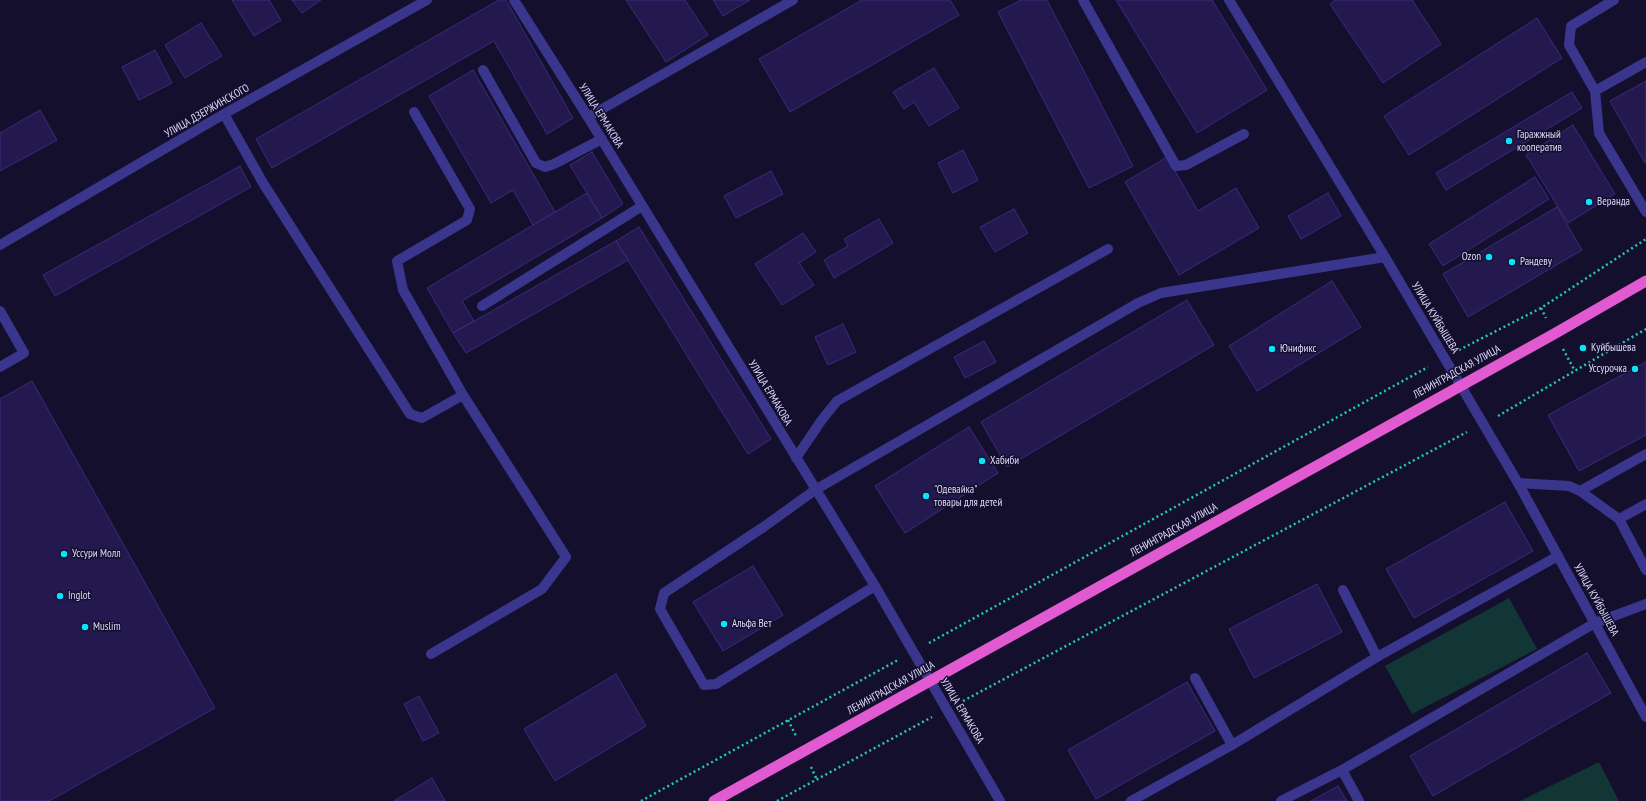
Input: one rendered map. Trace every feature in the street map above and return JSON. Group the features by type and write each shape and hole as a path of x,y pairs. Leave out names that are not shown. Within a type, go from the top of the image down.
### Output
{"highway":[{"name":"ЛЕНИНГРАДСКАЯ УЛИЦА","path":"714,801 1554,334 1646,281"}],"street":[{"name":"УЛИЦА ДЗЕРЖИНСКОГО","path":"0,244 224,114 427,0"},
{"name":"УЛИЦА ЕРМАКОВА","path":"514,0 602,139 875,586 1000,801"},
{"path":"588,117 793,0"},
{"path":"1083,0 1176,166 1186,166 1244,134"},
{"name":"УЛИЦА КУЙБЫШЕВА","path":"1229,0 1385,257 1518,483 1646,717"},
{"path":"1614,0 1571,26 1568,45 1595,91 1599,133 1646,212"},
{"path":"1595,91 1646,62"},
{"path":"483,70 536,163 545,166 554,164 602,139"},
{"path":"414,112 470,209 467,220 397,261 403,290 463,395 566,557 542,589 430,654"},
{"path":"224,114 263,183 410,414 422,418 463,395"},
{"path":"482,306 642,206"},
{"path":"796,458 821,420 837,401 1108,249"},
{"path":"875,586 716,684 704,685 660,608 664,593 765,526 815,490 1138,303 1161,293 1385,257"},
{"path":"0,311 24,353 0,367"},
{"path":"1580,491 1646,454"},
{"path":"1518,483 1569,486 1580,491 1619,519 1646,570"},
{"path":"1619,519 1646,504"},
{"path":"1132,801 1232,745 1377,657 1558,556"},
{"path":"1343,590 1377,657"},
{"path":"1281,801 1342,770 1595,622 1646,604"},
{"path":"1195,678 1232,745"},
{"path":"1342,770 1359,801"}],"path":[{"path":"641,801 1444,358 1541,308 1646,239"},
{"path":"777,801 1483,424 1646,329"}],"green space":[{"path":"1509,598 1537,649 1412,714 1385,666"},
{"path":"1599,762 1619,801 1520,801"}],"building":[{"path":"232,0 269,0 281,20 254,36"},
{"path":"292,0 321,0 302,13"},
{"path":"499,0 506,0 573,118 547,134 494,41 272,168 256,139"},
{"path":"626,0 685,0 708,35 666,62"},
{"path":"713,0 750,0 723,16"},
{"path":"862,0 950,0 959,15 790,112 759,59"},
{"path":"1021,0 1047,0 1133,166 1089,188 998,12"},
{"path":"1116,0 1212,0 1267,90 1197,133"},
{"path":"1335,0 1412,0 1441,44 1383,83 1330,4"},
{"path":"1537,18 1562,58 1409,155 1384,116"},
{"path":"201,23 222,56 185,78 165,45"},
{"path":"155,50 172,83 139,100 122,67"},
{"path":"934,68 959,108 929,126 914,102 904,109 893,92"},
{"path":"473,70 555,212 533,225 513,190 491,203 429,96"},
{"path":"1646,81 1646,162 1645,163 1610,101"},
{"name":"Гаражжный кооператив","path":"1572,92 1582,108 1446,190 1436,173"},
{"path":"40,110 57,140 0,171 0,133"},
{"path":"1573,125 1615,194 1568,223 1526,155"},
{"path":"963,150 978,180 953,193 938,163"},
{"path":"592,152 623,204 602,218 570,165"},
{"path":"1167,157 1198,211 1236,188 1259,228 1179,275 1125,182"},
{"path":"240,166 251,187 55,296 43,275"},
{"path":"771,171 783,194 736,218 724,196"},
{"path":"1535,177 1549,199 1443,266 1429,244"},
{"path":"587,193 602,218 462,301 474,321 453,333 427,288"},
{"path":"1328,193 1341,216 1301,239 1288,216"},
{"name":"Рандеву","path":"1557,207 1582,250 1468,317 1443,274"},
{"path":"1014,209 1028,233 995,252 980,227"},
{"path":"879,219 893,243 834,278 824,260 848,246 844,239"},
{"path":"639,227 771,439 748,454 616,241"},
{"path":"803,233 816,252 799,263 814,285 782,305 755,264"},
{"path":"616,241 628,260 466,353 453,333"},
{"path":"1332,281 1361,327 1257,391 1229,346"},
{"path":"1187,300 1214,345 1007,467 981,422"},
{"path":"843,324 856,352 828,365 815,337"},
{"path":"984,341 996,362 965,378 954,357"},
{"path":"1646,362 1646,435 1579,471 1548,415"},
{"name":"Уссури Молл","path":"32,381 215,708 49,801 0,801 0,399"},
{"path":"969,427 998,473 905,533 875,486"},
{"path":"1505,502 1533,551 1414,618 1386,569"},
{"path":"753,566 783,615 723,651 693,602"},
{"path":"1317,584 1342,632 1254,678 1229,629"},
{"path":"1587,653 1611,693 1433,796 1410,756"},
{"path":"616,674 646,726 555,781 524,729"},
{"path":"1187,682 1215,731 1096,799 1068,750"},
{"path":"419,696 439,733 423,741 404,704"},
{"path":"432,778 445,801 394,801"},
{"path":"1338,786 1347,801 1311,801"}],"place":[{"name":"Гаражжный кооператив","path":"1509,141"},
{"name":"Веранда","path":"1589,202"},
{"name":"Ozon","path":"1489,257"},
{"name":"Рандеву","path":"1512,262"},
{"name":"Куйбышева","path":"1583,348"},
{"name":"Юнификс","path":"1272,349"},
{"name":"Уссурочка","path":"1635,369"},
{"name":"Хабиби","path":"982,461"},
{"name":"\"Одевайка\" товары для детей","path":"926,496"},
{"name":"Уссури Молл","path":"64,554"},
{"name":"Inglot","path":"60,596"},
{"name":"Альфа Вет","path":"724,624"},
{"name":"Muslim","path":"85,627"}]}
